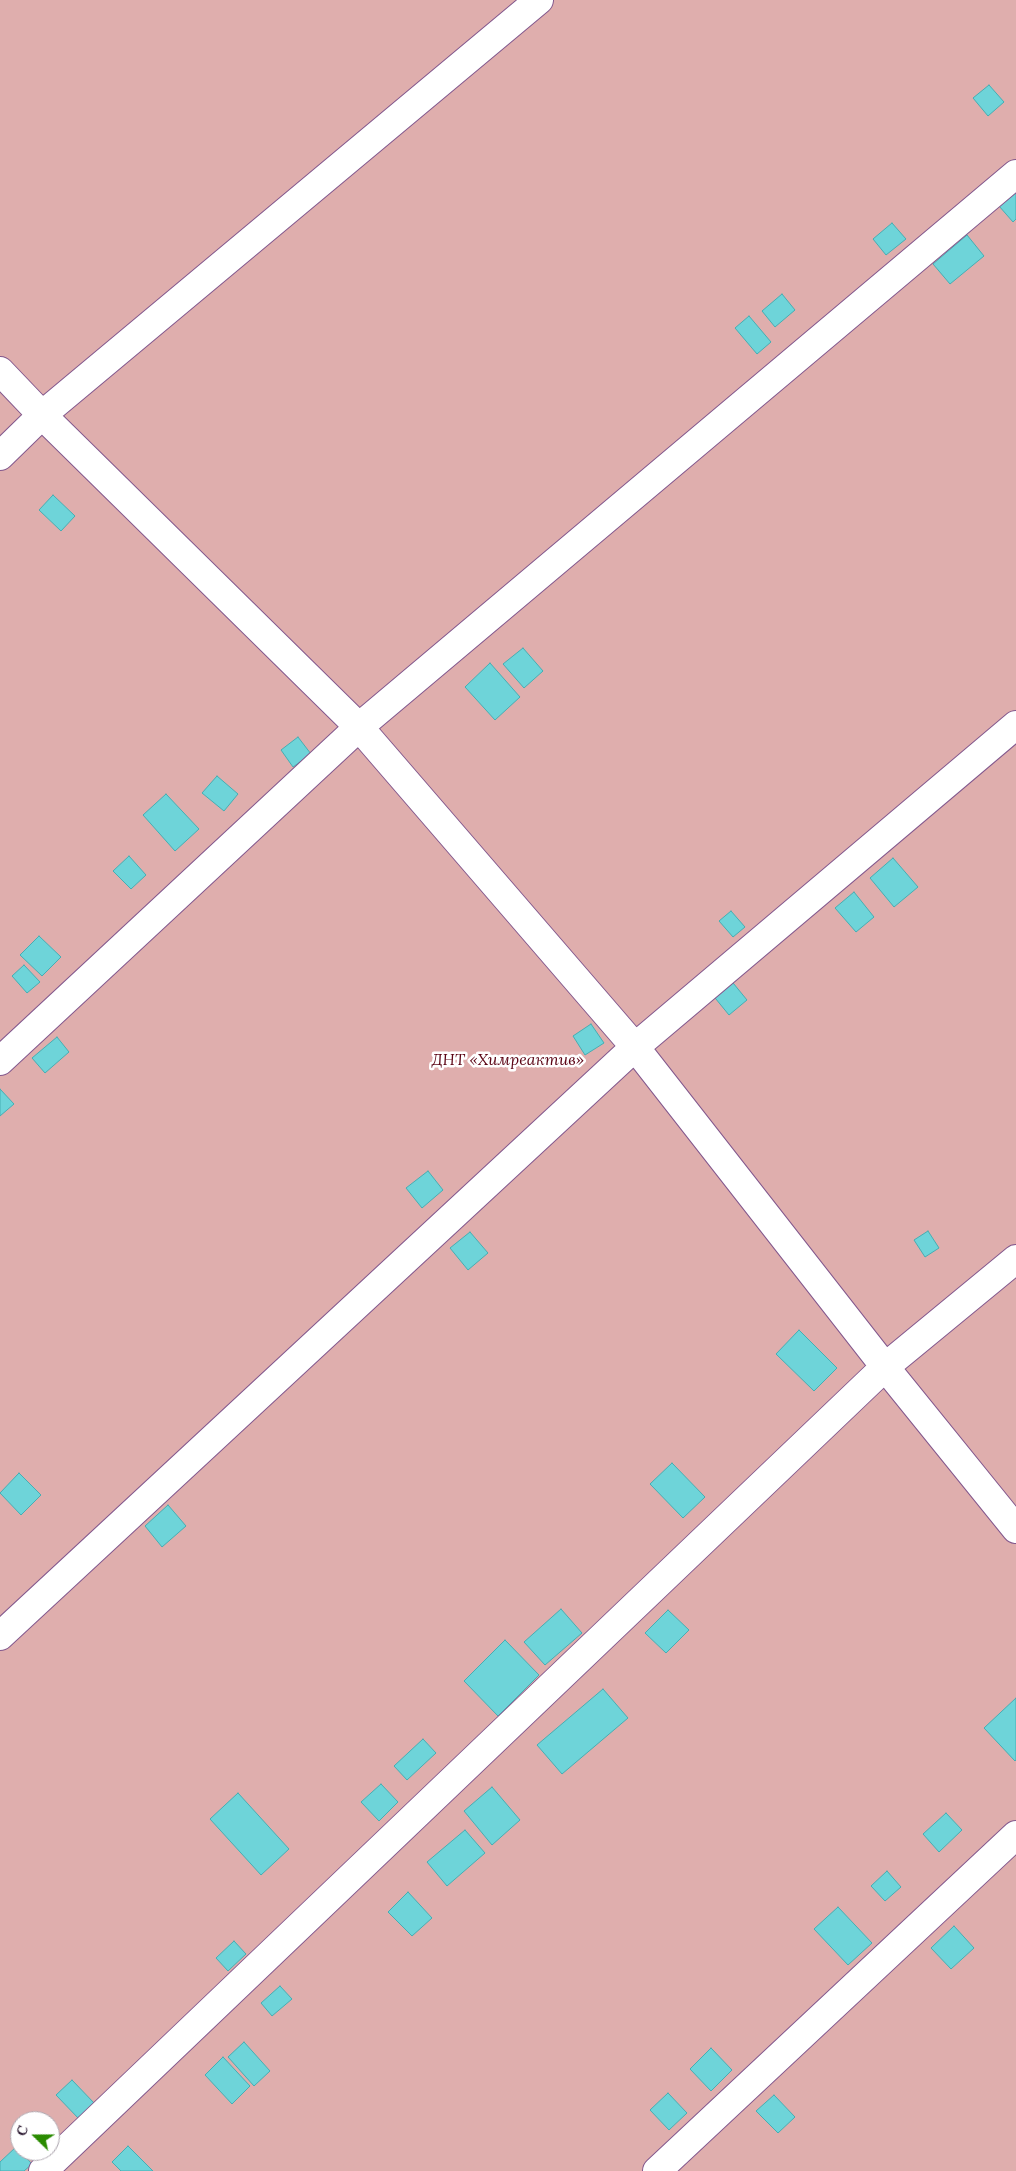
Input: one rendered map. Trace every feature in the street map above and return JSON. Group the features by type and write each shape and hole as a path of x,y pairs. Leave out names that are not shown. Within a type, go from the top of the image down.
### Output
{"lane":[{"path":"0,456 42,415 539,0"},
{"path":"0,1061 359,727 1016,174"},
{"path":"0,371 42,415 359,727 635,1047 885,1367 1016,1529"},
{"path":"0,1636 635,1047 1016,725"},
{"path":"43,2171 885,1367 1016,1259"},
{"path":"657,2171 1016,1835"}],"green space":[{"name":"ДНТ «Химреактив»","path":"0,0 1016,0 1016,2171 0,2171"}],"building":[{"path":"989,85 1004,102 988,116 973,98"},
{"path":"1016,192 1016,219 1013,222 999,206"},
{"path":"892,223 906,239 886,255 873,239"},
{"path":"967,235 984,256 950,284 933,264"},
{"path":"782,294 795,310 775,327 762,311"},
{"path":"749,316 771,342 757,354 735,328"},
{"path":"53,495 75,516 61,531 39,510"},
{"path":"523,648 543,671 524,688 503,664"},
{"path":"490,663 520,697 495,720 465,687"},
{"path":"298,737 311,754 293,767 281,750"},
{"path":"217,776 238,794 224,811 202,793"},
{"path":"166,794 199,829 175,851 143,815"},
{"path":"129,856 146,875 131,889 113,871"},
{"path":"893,858 918,887 894,907 870,878"},
{"path":"854,892 874,917 856,932 835,908"},
{"path":"731,911 745,927 733,937 719,921"},
{"path":"39,936 61,957 42,976 20,955"},
{"path":"24,965 40,982 27,993 12,976"},
{"path":"729,978 747,1000 729,1015 711,993"},
{"path":"591,1024 604,1043 585,1055 573,1036"},
{"path":"57,1037 69,1052 45,1073 32,1058"},
{"path":"0,1089 14,1104 0,1116"},
{"path":"428,1171 443,1190 422,1208 406,1188"},
{"path":"928,1231 939,1248 925,1257 914,1240"},
{"path":"470,1232 488,1253 468,1270 450,1248"},
{"path":"799,1330 837,1368 814,1391 776,1354"},
{"path":"672,1463 705,1497 683,1518 650,1484"},
{"path":"19,1473 41,1495 21,1515 0,1493"},
{"path":"168,1505 186,1526 162,1547 145,1526"},
{"path":"561,1609 582,1633 545,1665 524,1642"},
{"path":"668,1610 689,1630 666,1653 645,1633"},
{"path":"505,1640 539,1675 498,1716 464,1681"},
{"path":"603,1689 628,1718 562,1774 537,1745"},
{"path":"1016,1698 1016,1760 1015,1761 984,1728"},
{"path":"423,1739 436,1753 407,1780 394,1766"},
{"path":"381,1784 398,1802 379,1821 361,1802"},
{"path":"492,1787 520,1820 492,1845 464,1811"},
{"path":"238,1793 289,1849 261,1875 210,1819"},
{"path":"946,1813 962,1830 939,1852 923,1834"},
{"path":"465,1830 485,1853 447,1886 427,1862"},
{"path":"887,1871 901,1887 885,1901 871,1886"},
{"path":"408,1892 432,1918 412,1936 388,1912"},
{"path":"838,1907 872,1943 848,1965 814,1929"},
{"path":"954,1926 974,1948 951,1969 931,1948"},
{"path":"234,1941 246,1954 228,1971 216,1958"},
{"path":"280,1986 292,1999 272,2016 261,2003"},
{"path":"244,2042 270,2071 254,2086 228,2057"},
{"path":"711,2048 732,2070 711,2091 690,2069"},
{"path":"223,2057 250,2086 232,2104 205,2075"},
{"path":"72,2080 95,2104 79,2119 56,2095"},
{"path":"668,2093 687,2113 669,2130 650,2110"},
{"path":"774,2095 795,2117 778,2133 756,2111"},
{"path":"128,2146 153,2171 121,2171 112,2162"},
{"path":"10,2153 10,2161 29,2161 32,2164 24,2171 0,2171 0,2162"}]}
